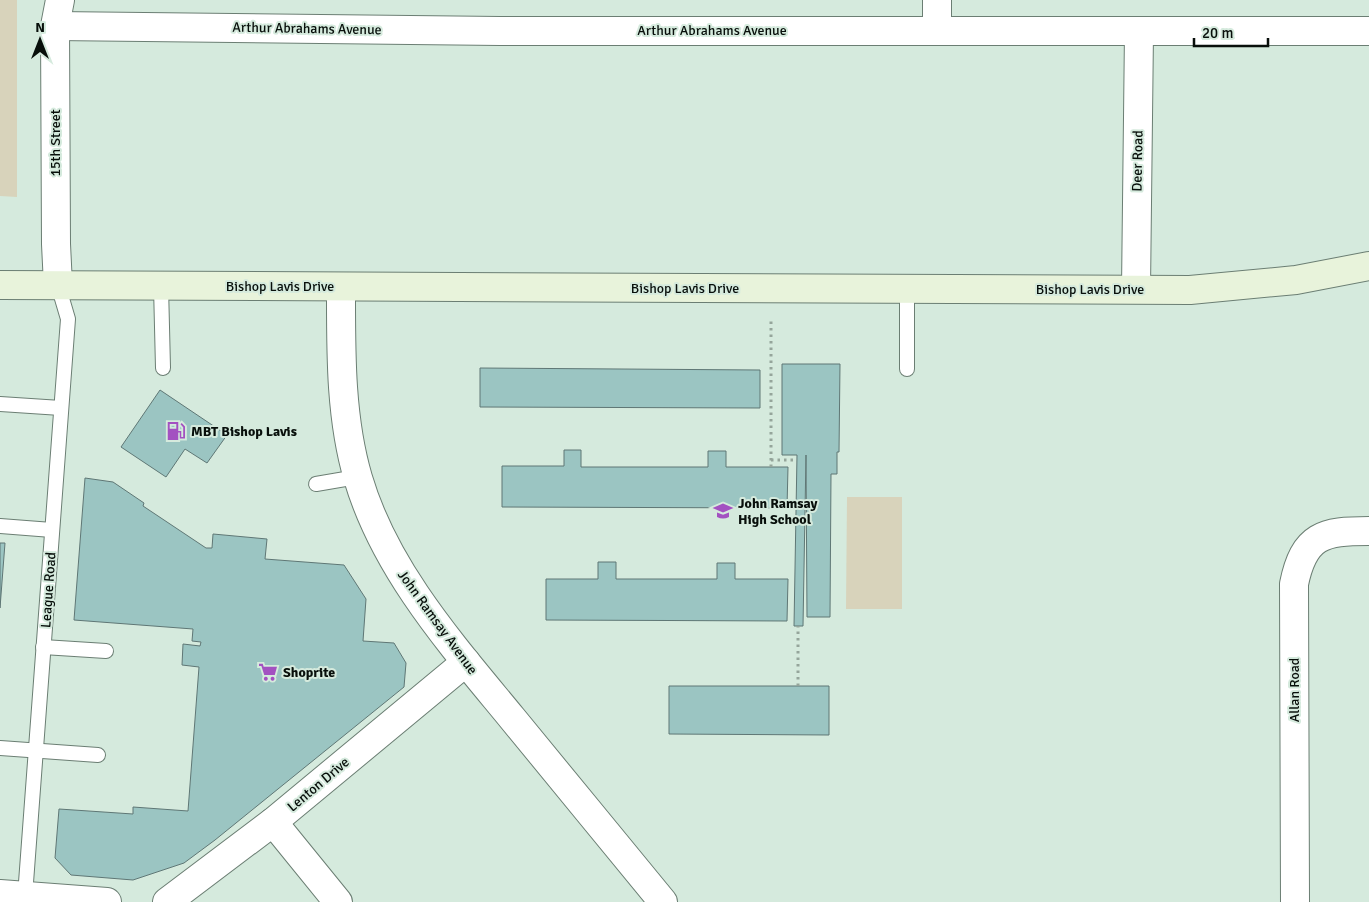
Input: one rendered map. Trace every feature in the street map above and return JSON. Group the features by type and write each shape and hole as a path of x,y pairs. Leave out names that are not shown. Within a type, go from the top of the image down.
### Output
{"street":[{"path":"937,0 937,30"},
{"name":"Arthur Abrahams Avenue","path":"57,13 500,31 1369,31"},
{"name":"15th Street","path":"57,13 56,244 58,285"},
{"name":"Deer Road","path":"1136,290 1139,32"},
{"name":"Bishop Lavis Drive","path":"0,285 1190,290 1243,287 1296,280 1369,266"},
{"name":"John Ramsay Avenue","path":"341,287 346,415 357,477 376,527 389,554 466,662 663,902"},
{"name":"Allan Road","path":"1295,902 1296,576 1303,554 1312,543 1337,531 1369,531"},
{"name":"Lenton Drive","path":"167,902 273,822 466,662"},
{"path":"273,822 338,902"},
{"path":"13,895 107,902"}],"lane":[{"name":"League Road","path":"13,895 36,751 44,647 68,319 58,285"},
{"path":"161,286 163,368"},
{"path":"906,369 907,289"},
{"path":"0,404 61,408"},
{"path":"316,484 357,477"},
{"path":"0,526 52,530"},
{"path":"44,647 106,651"},
{"path":"0,748 98,755"}],"path":[{"path":"771,321 771,467"},
{"path":"771,460 796,460"},
{"path":"798,626 798,686"}],"shaded area":[{"path":"0,0 17,0 17,197 0,196"},
{"path":"847,497 902,497 902,609 846,609"}],"building":[{"path":"782,364 840,364 839,452 837,452 837,474 831,474 830,617 807,617 806,455 803,626 794,626 797,455 782,455"},
{"path":"480,368 760,370 760,408 480,407"},
{"name":"MBT Bishop Lavis","path":"160,390 227,435 207,463 185,449 166,477 121,447"},
{"path":"564,450 581,450 581,467 708,467 708,451 726,451 726,467 788,467 787,508 502,507 502,466 564,466"},
{"path":"85,478 113,482 144,503 143,506 206,548 212,548 213,534 267,539 265,559 344,565 366,599 363,641 394,643 406,663 404,687 215,840 184,863 133,880 71,875 55,858 59,809 133,814 133,807 188,811 199,667 182,665 183,644 200,646 201,642 192,641 193,629 74,620"},
{"path":"0,543 5,543 0,608"},
{"path":"598,562 616,562 616,579 717,579 717,563 735,563 735,579 788,579 787,621 546,620 546,579 598,579"},
{"path":"669,686 829,686 829,735 669,734"}],"place":[{"name":"MBT Bishop Lavis","path":"176,431"},
{"name":"John Ramsay High School","path":"723,511"},
{"name":"Shoprite","path":"268,672"}]}
